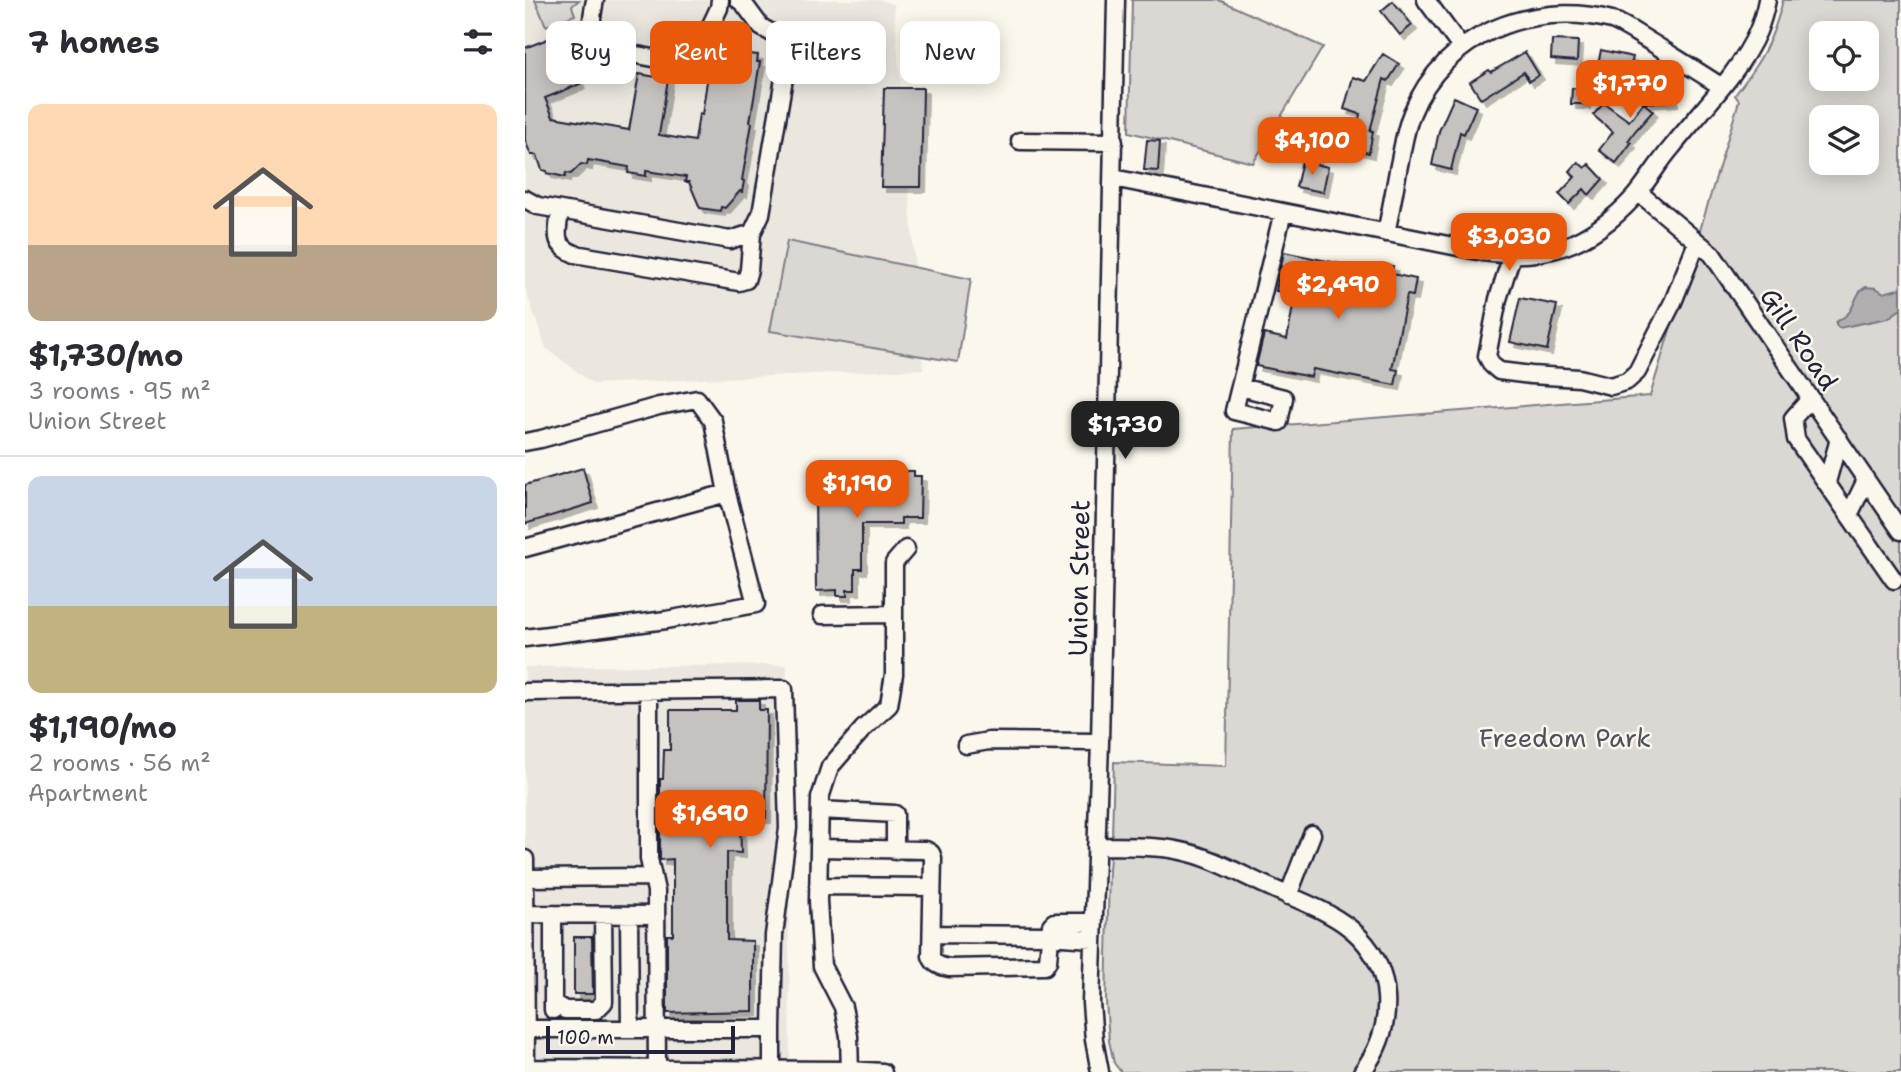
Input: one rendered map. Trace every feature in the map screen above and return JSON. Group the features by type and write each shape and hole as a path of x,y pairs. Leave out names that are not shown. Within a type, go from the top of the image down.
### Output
{"street":[{"path":"595,0 591,20 592,36 599,48 664,60 686,53 702,36 710,27 720,0"},
{"path":"560,210 557,237 559,244 575,254 739,282 746,280 752,233 761,214 790,43 761,27 739,0"},
{"name":"Union Street","path":"1100,1072 1092,1022 1093,922 1100,743 1117,0"},
{"path":"1426,0 1460,47"},
{"path":"1113,178 1457,247 1512,255 1543,252 1573,243 1599,228 1638,192 1664,155 1721,87 1758,33 1767,0"},
{"path":"1386,233 1411,116 1431,78 1449,56 1496,23 1518,14 1555,9 1603,17 1625,26 1721,87"},
{"path":"1020,141 1114,142"},
{"name":"Gill Road","path":"1638,192 1711,254 1901,531"},
{"path":"525,199 538,206 730,240 752,233"},
{"path":"1240,387 1283,212"},
{"path":"1512,255 1498,299 1487,356 1492,365 1499,371 1579,378 1611,386 1627,382 1637,372 1673,302 1697,242"},
{"path":"1811,398 1793,418 1796,439 1894,580"},
{"path":"525,442 659,406 697,399 713,421 727,493 755,604 666,620 525,638"},
{"path":"1827,482 1839,439"},
{"path":"1849,515 1866,480"},
{"path":"525,548 727,493"},
{"path":"850,1071 849,1036 843,1007 822,966 818,886 820,798 830,767 863,729 889,705 894,674 894,563 907,549"},
{"path":"822,615 893,614"},
{"path":"525,692 784,688 788,828 774,935 772,1071"},
{"path":"649,691 649,859 656,891 657,1070"},
{"path":"967,745 989,741 1100,743"},
{"path":"820,810 895,814 895,851"},
{"path":"1288,896 1313,834"},
{"path":"1096,846 1158,848 1190,853 1321,911 1350,928 1369,948 1382,975 1387,1004 1383,1032 1373,1057 1362,1072"},
{"path":"819,848 926,850 932,853 931,956 933,962 949,968 1045,966 1048,961 1051,925 1054,922 1093,922"},
{"path":"525,859 526,1069 883,1072"},
{"path":"525,878 653,877"},
{"path":"818,886 932,887"},
{"path":"525,914 656,915"},
{"path":"553,914 553,1030"},
{"path":"553,1001 565,1010 596,1010 602,1006 603,915"},
{"path":"629,915 630,1029"},
{"path":"932,934 1049,935 1093,939"},
{"path":"526,1030 772,1029"}],"shaded area":[{"path":"525,0 879,0 894,4 923,369 593,384 546,348 525,289"},
{"path":"1866,287 1876,288 1884,293 1901,288 1901,309 1888,318 1839,328 1836,322 1849,313 1858,294"},
{"path":"787,665 790,1069 525,1068 525,667"}],"green space":[{"path":"535,0 579,0 572,6 575,15 559,21 546,21 546,26"},
{"path":"1132,0 1219,0 1323,47 1253,163 1129,132"},
{"name":"Freedom Park","path":"1783,0 1901,0 1901,1072 1121,1072 1114,1063 1109,1041 1106,1002 1114,762 1226,766 1233,429 1650,396 1739,101 1735,95 1752,72 1775,28"},
{"path":"787,241 971,279 958,362 770,331"}],"building":[{"path":"1393,1 1412,25 1400,35 1381,11"},
{"path":"546,40 546,84 580,84 545,98 553,117 629,130 639,74 650,76 650,84 667,84 659,135 695,141 707,84 752,84 752,54 758,55 757,62 760,62 742,192 725,208 721,207 720,211 700,208 689,182 685,182 686,177 646,171 646,176 628,173 629,167 588,160 587,165 581,164 571,174 566,173 565,177 542,170 537,155 531,155 525,140 525,48"},
{"path":"1552,40 1578,41 1577,61 1551,59"},
{"path":"1601,50 1633,57 1628,76 1597,69"},
{"path":"1525,52 1539,75 1529,81 1524,72 1481,99 1470,82"},
{"path":"1383,54 1399,64 1388,81 1384,79 1370,131 1373,131 1369,153 1353,149 1360,114 1344,109 1353,77 1366,81"},
{"path":"1672,79 1673,101 1644,103 1653,111 1635,131 1628,141 1631,143 1616,163 1599,150 1613,132 1593,115 1604,103 1629,121 1652,92 1652,82"},
{"path":"884,88 923,88 921,187 881,187"},
{"path":"1572,88 1587,90 1585,104 1571,104"},
{"path":"1454,97 1476,107 1464,134 1460,132 1451,170 1432,165 1439,131"},
{"path":"1147,140 1160,141 1158,171 1144,170"},
{"path":"1302,161 1328,167 1323,192 1296,187"},
{"path":"1578,162 1585,168 1589,164 1603,179 1589,195 1584,189 1569,204 1559,194 1575,177 1570,171"},
{"path":"1284,252 1356,267 1353,283 1374,287 1379,264 1393,266 1392,274 1416,279 1413,296 1407,295 1392,369 1398,370 1395,385 1313,369 1311,377 1256,366 1264,334 1287,339 1295,295 1276,291"},
{"path":"1520,298 1557,305 1547,350 1510,342"},
{"path":"583,468 593,503 525,524 525,485"},
{"path":"914,471 914,476 921,476 920,518 901,518 901,524 862,524 862,569 855,569 855,590 847,590 847,596 837,596 837,590 816,591 815,491 820,491 820,477 836,477 836,472"},
{"path":"736,700 759,700 759,710 767,710 766,818 740,818 741,853 727,852 727,940 753,941 753,1011 667,1013 667,935 673,935 673,859 660,860 660,817 664,817 664,796 660,796 660,779 663,779 664,750 670,750 670,710 736,710"},
{"path":"574,937 592,937 593,994 574,994"}]}
